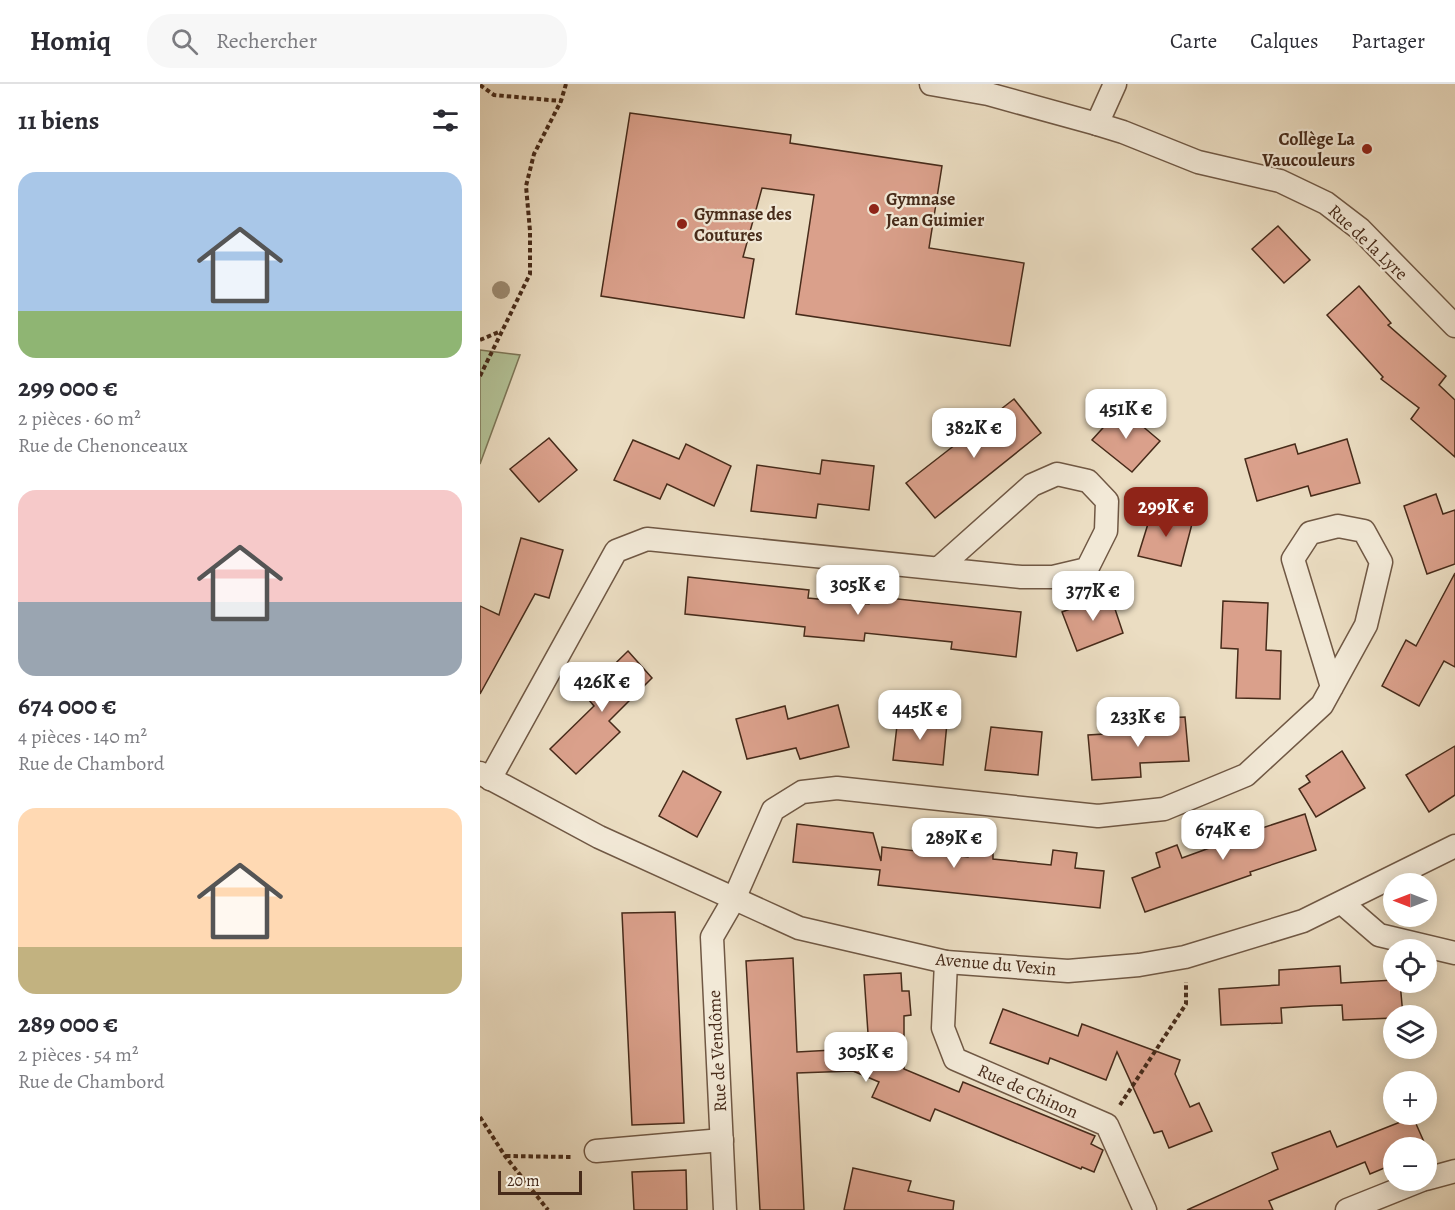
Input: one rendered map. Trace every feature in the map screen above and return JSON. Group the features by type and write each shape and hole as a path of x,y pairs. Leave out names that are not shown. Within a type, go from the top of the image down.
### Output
{"street":[{"name":"Rue de la Lyre","path":"932,84 988,94 1097,124 1198,162 1280,181 1326,203 1360,229 1455,326"},
{"path":"1097,124 1114,84"},
{"path":"485,776 615,551 648,539 1021,577 1053,577 1088,569 1106,531 1107,501 1088,481 1057,474 1032,485 939,568"},
{"name":"Rue de Vendôme","path":"725,1210 712,936 734,899 773,810 802,792 837,788 1098,816 1164,809 1246,775 1322,705 1366,626 1381,562 1364,531 1338,526 1310,533 1293,559 1332,687"},
{"name":"Avenue du Vexin","path":"485,776 599,837 799,928 946,962 1068,971 1139,965 1185,957 1303,921 1455,846"},
{"path":"1342,903 1379,935 1455,953"},
{"name":"Rue de Chinon","path":"946,962 943,1028 955,1059 1107,1125"},
{"path":"1107,1125 1145,1210"},
{"path":"596,1151 722,1140"},
{"path":"1437,1176 1455,1171"},
{"path":"1347,1210 1394,1191"}],"path":[{"path":"480,376 530,274 530,231 526,186 534,154 561,101 566,84"},
{"path":"480,85 495,95 561,101"},
{"path":"480,340 502,331"},
{"path":"1107,1125 1186,1004 1185,957"},
{"path":"480,1117 505,1156 548,1210"},
{"path":"505,1156 585,1157 596,1151"}],"green space":[{"path":"480,350 520,355 480,464"}],"building":[{"path":"630,113 791,135 790,143 942,166 929,248 1024,263 1010,346 796,314 814,195 762,188 743,257 754,259 744,318 601,296"},
{"path":"1278,226 1310,260 1284,283 1252,249"},
{"path":"1359,286 1391,323 1388,325 1446,376 1439,385 1455,400 1455,457 1411,419 1419,408 1381,379 1383,377 1327,315"},
{"path":"1014,399 1041,433 935,518 906,483"},
{"path":"1121,408 1160,441 1132,472 1092,440"},
{"path":"549,438 577,470 539,502 510,469"},
{"path":"1347,439 1360,483 1311,496 1308,486 1257,501 1245,459 1295,444 1298,454"},
{"path":"633,440 679,459 686,444 731,466 714,506 667,484 660,499 614,480"},
{"path":"822,460 874,466 869,510 818,504 816,518 751,511 757,465 820,474"},
{"path":"1436,494 1443,514 1455,510 1455,564 1427,574 1404,506"},
{"path":"1152,511 1193,520 1181,566 1138,556"},
{"path":"521,538 563,550 549,598 535,594 480,694 480,606 499,615"},
{"path":"1455,573 1455,667 1444,661 1419,706 1382,686 1406,640 1416,646"},
{"path":"688,577 809,590 808,598 869,604 870,596 1021,612 1016,657 951,649 952,642 865,633 864,641 804,636 805,627 685,614"},
{"path":"1110,594 1123,633 1077,651 1062,612"},
{"path":"1223,601 1268,603 1266,650 1281,651 1280,699 1236,698 1238,649 1221,648"},
{"path":"628,651 652,678 609,721 620,732 576,774 550,749 594,706 584,694"},
{"path":"838,705 849,747 800,759 796,748 747,759 736,719 785,706 788,719"},
{"path":"898,717 947,723 943,765 893,760"},
{"path":"1185,717 1189,761 1140,763 1141,777 1092,780 1088,735 1138,732 1138,719"},
{"path":"991,727 1042,732 1038,775 985,770"},
{"path":"1455,746 1455,795 1429,812 1406,775"},
{"path":"1342,751 1365,788 1316,817 1299,789 1310,782 1306,776"},
{"path":"683,771 721,792 697,837 659,816"},
{"path":"1305,814 1316,850 1250,872 1251,875 1145,912 1132,878 1160,867 1156,853 1177,845 1182,858 1237,838 1233,823 1254,816 1259,829"},
{"path":"797,824 873,833 881,861 882,847 968,857 971,841 993,844 993,859 1051,865 1053,850 1077,853 1075,868 1104,871 1100,908 878,885 880,870 793,862"},
{"path":"675,912 684,1123 632,1125 622,913"},
{"path":"793,958 797,1052 869,1048 864,975 901,973 902,991 909,991 911,1015 904,1016 904,1069 959,1092 963,1082 1095,1136 1091,1144 1103,1150 1094,1172 1082,1167 1081,1169 935,1109 930,1121 872,1097 879,1082 853,1071 797,1073 804,1210 760,1210 746,961"},
{"path":"1340,966 1341,983 1383,981 1383,993 1401,993 1402,1005 1383,1005 1383,1018 1343,1020 1342,1005 1313,1006 1281,1008 1282,1023 1221,1025 1219,989 1279,985 1279,970"},
{"path":"1003,1009 1078,1036 1082,1024 1180,1060 1175,1074 1190,1107 1199,1103 1212,1131 1169,1148 1162,1131 1154,1133 1117,1052 1106,1080 1050,1058 1048,1064 990,1043"},
{"path":"1393,1125 1417,1125 1422,1137 1383,1137 1383,1169 1370,1174 1365,1162 1269,1201 1273,1210 1187,1210 1278,1169 1272,1153 1330,1131 1337,1147"},
{"path":"853,1168 911,1181 908,1191 954,1201 953,1210 844,1210"},
{"path":"686,1170 687,1210 634,1210 632,1172"}],"place":[{"name":"Collège La Vaucouleurs","path":"1367,149"},
{"name":"Gymnase Jean Guimier","path":"874,209"},
{"name":"Gymnase des Coutures","path":"682,224"}]}
